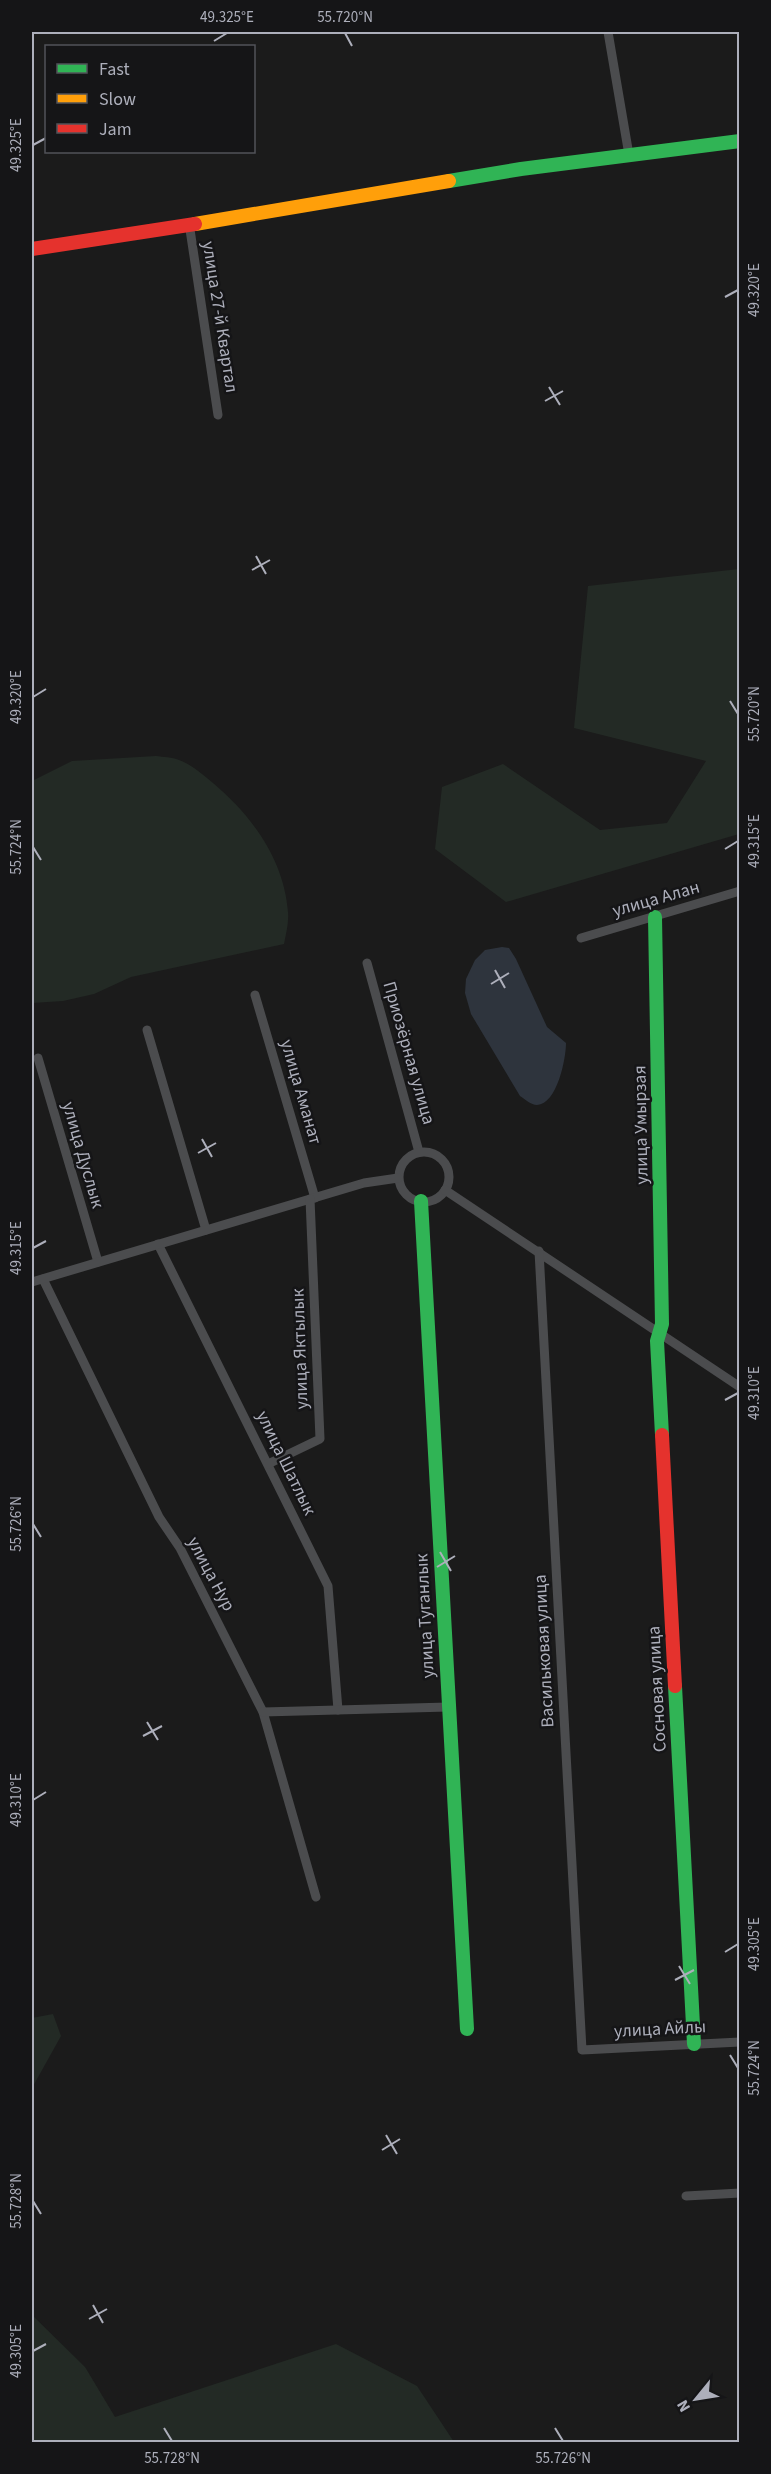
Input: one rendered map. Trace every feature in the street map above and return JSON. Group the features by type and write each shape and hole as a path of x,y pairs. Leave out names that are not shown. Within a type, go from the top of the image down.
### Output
{"street":[{"path":"608,32 629,155"},
{"path":"32,249 296,208 521,169 740,141"},
{"name":"улица 27-й Квартал","path":"189,223 218,415"},
{"name":"улица Алан","path":"581,938 740,891"},
{"name":"улица Умырзая","path":"655,917 662,1324 660,1332"},
{"name":"Приозёрная улица","path":"367,963 419,1152"},
{"name":"улица Аманат","path":"255,995 313,1198"},
{"path":"147,1030 206,1230"},
{"name":"улица Дуслык","path":"38,1058 98,1262"},
{"path":"419,1152 429,1152 438,1156 445,1162 448,1172 445,1190 438,1198 428,1202 408,1197 401,1189 399,1179 404,1161 419,1152"},
{"path":"32,1282 364,1183 399,1179"},
{"path":"445,1190 740,1387"},
{"name":"улица Яктылык","path":"268,1464 320,1438 313,1198"},
{"name":"улица Туганлык","path":"421,1201 467,2029"},
{"name":"улица Шатлык","path":"158,1244 328,1586 338,1710"},
{"name":"Васильковая улица","path":"539,1251 582,2050"},
{"name":"улица Нур","path":"43,1279 159,1517 180,1548 264,1712 316,1897"},
{"name":"Сосновая улица","path":"660,1332 657,1341 694,2044"},
{"path":"264,1712 448,1707"},
{"name":"улица Айлы","path":"582,2050 740,2042"},
{"path":"686,2196 740,2193"}],"shaded area":[{"path":"739,569 739,834 506,902 435,849 442,787 503,764 600,830 667,823 706,761 574,728 588,586"},
{"path":"156,756 179,760 201,773 241,810 264,840 280,874 285,893 288,916 284,944 131,977 94,994 63,1001 32,1003 32,781 72,761"},
{"path":"509,948 516,959 547,1027 566,1043 562,1069 555,1089 544,1103 537,1105 520,1096 471,1014 465,993 466,979 475,960 485,950"},
{"path":"53,2014 61,2036 32,2088 32,2018"},
{"path":"32,2315 85,2367 115,2417 336,2344 417,2386 454,2442 32,2442"}],"traffic: fast":[{"path":"449,181 521,169 740,141"},
{"path":"655,917 662,1324 657,1341 662,1435"},
{"path":"421,1201 467,2029"},
{"path":"675,1686 694,2044"}],"traffic: slow":[{"path":"195,224 449,181"}],"traffic: jam":[{"path":"32,249 195,224"},
{"path":"662,1435 675,1686"}]}
